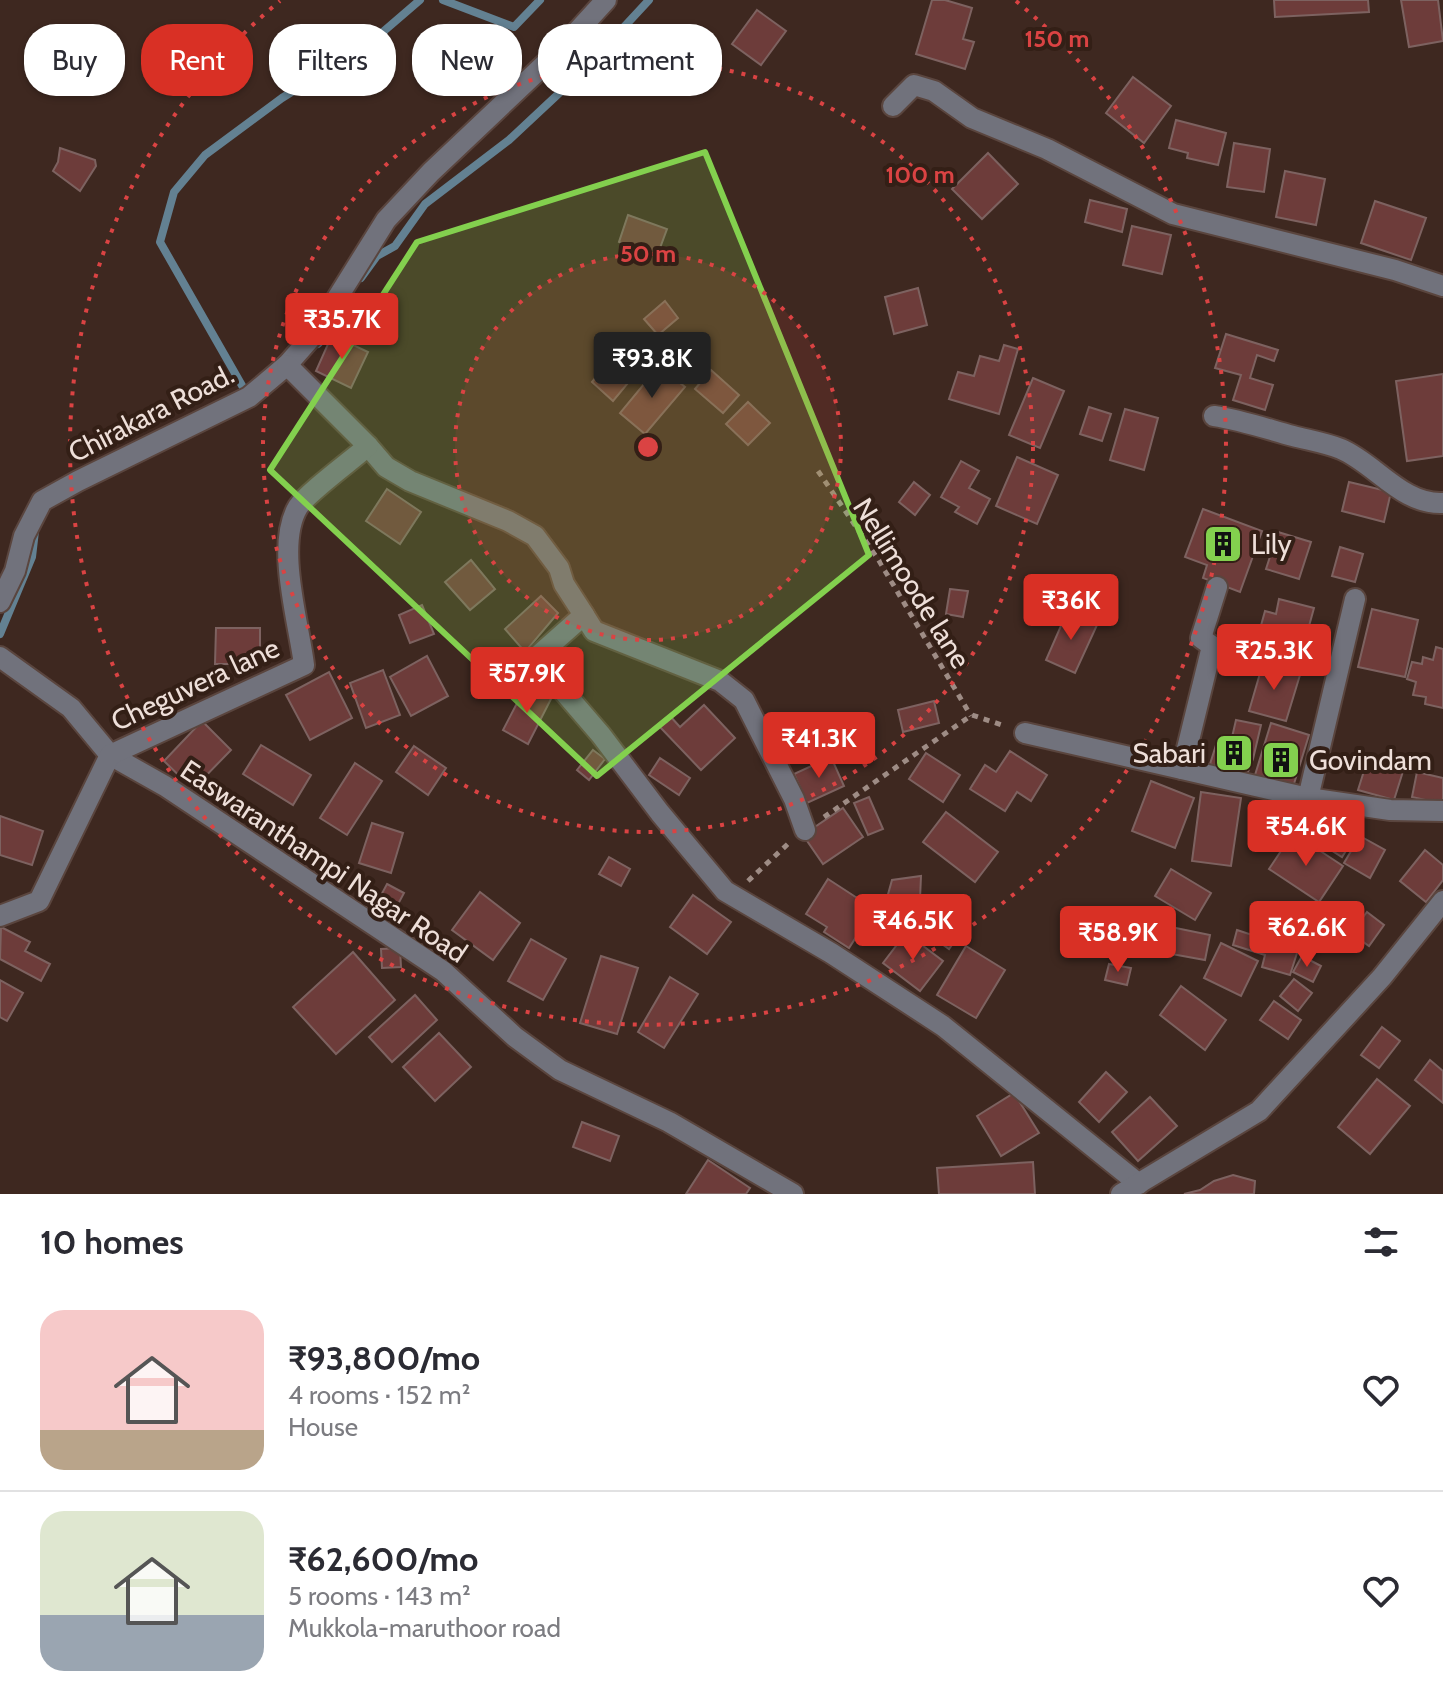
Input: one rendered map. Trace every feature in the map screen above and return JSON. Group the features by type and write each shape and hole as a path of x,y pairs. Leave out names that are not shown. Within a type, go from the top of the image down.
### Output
{"street":[{"name":"Chirakara Road.","path":"0,602 15,571 24,536 42,501 249,397 287,365 316,332 386,220 431,172 563,47 605,0"},
{"path":"893,106 914,85 934,91 972,118 1047,149 1173,214 1395,270 1443,286"},
{"path":"287,365 386,467 410,481 508,521 535,536 559,568 564,584 594,631 720,681 744,700 794,799 805,830"},
{"path":"1214,416 1248,422 1339,448 1362,460 1409,495 1432,504 1443,503"},
{"name":"Cheguvera lane","path":"110,755 304,665 290,581 290,527 299,505 368,446"},
{"path":"1182,769 1212,646 1201,638 1217,587"},
{"path":"1308,798 1355,599"},
{"path":"584,615 540,654 537,658 539,669 592,724 725,891 831,953 943,1026 1130,1189 1259,1111 1382,977 1443,901"},
{"name":"Easwaranthampi Nagar Road","path":"0,657 71,708 110,755 165,786 443,971 515,1037 560,1070 669,1122 793,1194"},
{"path":"1025,733 1308,798 1390,810 1443,811"},
{"path":"0,916 39,901 110,755"}],"path":[{"name":"Nellimoode lane","path":"818,471 878,559 971,716"},
{"path":"734,897 763,865 805,830 971,716 1025,733"}],"highlighted area":[{"path":"705,152 869,555 597,776 270,470 417,242"}],"building":[{"path":"932,0 945,0 972,8 963,39 974,42 965,69 916,54"},
{"path":"1274,0 1368,0 1369,12 1275,17"},
{"path":"1401,0 1438,0 1443,41 1409,47"},
{"path":"757,10 786,31 761,65 732,44"},
{"path":"1133,77 1171,106 1144,143 1106,113"},
{"path":"1176,120 1226,133 1218,165 1187,158 1188,153 1169,148"},
{"path":"1234,143 1270,149 1264,192 1227,187"},
{"path":"60,148 95,160 96,166 80,191 53,171"},
{"path":"988,153 1018,184 982,219 952,189"},
{"path":"1285,171 1325,179 1316,225 1276,217"},
{"path":"1090,200 1127,209 1122,232 1085,222"},
{"path":"1375,201 1426,218 1411,260 1361,243"},
{"path":"628,215 667,229 657,256 619,242"},
{"path":"1132,226 1171,235 1162,274 1123,265"},
{"path":"918,288 927,325 894,334 885,297"},
{"path":"665,301 678,318 658,335 644,319"},
{"path":"1226,334 1278,350 1274,361 1257,355 1250,378 1273,385 1265,410 1233,400 1241,375 1215,368"},
{"path":"332,335 368,352 351,388 316,371"},
{"path":"1004,345 1018,349 999,414 949,399 958,372 974,376 980,356 999,361"},
{"path":"616,353 638,371 613,401 592,382"},
{"path":"659,366 685,387 645,434 620,413"},
{"path":"711,370 739,395 723,413 695,389"},
{"path":"1443,374 1443,456 1407,461 1396,381"},
{"path":"1033,378 1064,391 1040,448 1009,435"},
{"path":"748,402 770,423 748,445 726,424"},
{"path":"1089,407 1111,414 1102,441 1080,434"},
{"path":"1125,409 1158,418 1144,470 1110,460"},
{"path":"1017,457 1058,475 1037,524 996,506"},
{"path":"961,461 979,471 969,488 990,499 977,524 955,512 959,507 941,497"},
{"path":"914,482 930,495 915,515 899,502"},
{"path":"1349,482 1391,492 1384,522 1342,511"},
{"path":"387,489 421,512 400,544 366,521"},
{"name":"Lily","path":"1203,509 1262,531 1240,592 1203,578 1207,565 1185,557"},
{"path":"1278,532 1311,542 1299,579 1266,569"},
{"path":"1340,547 1363,554 1355,582 1332,576"},
{"path":"471,560 495,589 470,610 445,582"},
{"path":"950,589 968,591 963,617 946,614"},
{"path":"541,596 558,613 525,652 505,629"},
{"path":"1279,599 1314,608 1298,666 1283,662 1287,648 1257,640 1265,611 1276,614"},
{"path":"422,605 434,634 410,643 399,615"},
{"path":"1372,609 1418,620 1405,677 1358,667"},
{"path":"1067,612 1097,625 1075,673 1046,660"},
{"path":"216,628 260,628 260,664 215,664"},
{"path":"1436,647 1443,649 1443,708 1425,704 1426,697 1413,695 1416,682 1407,679 1412,662 1422,664 1423,657 1433,660"},
{"path":"427,656 448,696 411,716 390,677"},
{"path":"1263,663 1300,675 1286,721 1249,711"},
{"path":"383,670 400,715 366,728 350,683"},
{"path":"329,672 352,718 310,740 286,695"},
{"path":"526,686 551,699 528,744 503,730"},
{"path":"934,701 939,723 903,732 898,710"},
{"path":"704,705 735,738 701,770 659,726 670,716 680,727"},
{"name":"Sabari","path":"1236,720 1261,725 1246,777 1210,764 1216,745 1230,746"},
{"path":"202,721 231,750 193,789 164,761"},
{"name":"Govindam","path":"1271,723 1309,735 1293,787 1255,775"},
{"path":"261,745 311,775 293,805 243,774"},
{"path":"414,746 446,768 428,795 396,772"},
{"path":"593,750 605,759 589,780 577,770"},
{"path":"1010,751 1047,775 1031,801 1017,792 1005,811 970,789 985,765 996,772"},
{"path":"926,753 960,775 943,802 909,779"},
{"path":"1369,755 1405,765 1394,800 1358,790"},
{"path":"831,757 844,786 807,803 794,774"},
{"path":"660,758 690,778 679,795 649,775"},
{"path":"355,763 382,781 347,835 320,818"},
{"path":"1417,772 1443,778 1443,804 1412,797"},
{"path":"1151,781 1194,798 1175,848 1132,831"},
{"path":"1201,792 1241,798 1231,866 1192,861"},
{"path":"869,797 883,829 868,835 854,803"},
{"path":"843,808 863,837 823,864 803,835"},
{"path":"946,812 998,852 975,882 923,842"},
{"path":"0,816 43,831 32,865 0,855"},
{"path":"1329,817 1356,835 1342,857 1315,840"},
{"path":"372,823 403,833 391,873 359,863"},
{"path":"1293,833 1343,866 1319,902 1269,869"},
{"path":"1360,836 1385,850 1370,878 1344,863"},
{"path":"1425,850 1443,865 1443,880 1426,902 1400,881"},
{"path":"609,857 630,869 621,886 599,874"},
{"path":"1171,869 1211,893 1195,920 1155,896"},
{"path":"921,876 920,899 902,910 887,898 892,880"},
{"path":"828,879 874,909 849,948 824,932 827,927 806,914"},
{"path":"387,884 404,893 396,908 379,899"},
{"path":"480,892 520,923 493,960 452,930"},
{"path":"693,895 731,922 707,954 670,927"},
{"path":"934,902 966,925 949,949 917,926"},
{"path":"1367,912 1384,925 1369,946 1351,933"},
{"path":"1,927 30,942 25,951 50,964 41,981 0,959"},
{"path":"1171,927 1210,935 1205,960 1166,953"},
{"path":"1237,930 1298,950 1290,975 1262,967 1265,955 1233,945"},
{"path":"906,933 943,961 920,991 883,963"},
{"path":"531,939 566,959 543,1000 508,981"},
{"path":"1221,943 1258,961 1241,996 1204,978"},
{"path":"966,946 1005,970 976,1018 937,995"},
{"path":"400,948 401,967 382,968 381,949"},
{"path":"353,952 395,1000 336,1054 293,1007"},
{"path":"601,956 638,968 617,1034 580,1023"},
{"path":"1302,956 1321,966 1313,982 1293,972"},
{"path":"1109,964 1131,968 1127,985 1105,980"},
{"path":"670,977 698,994 664,1048 638,1032"},
{"path":"1294,979 1312,993 1298,1011 1280,996"},
{"path":"0,980 23,993 7,1021 0,1017"},
{"path":"1181,986 1226,1020 1205,1050 1160,1015"},
{"path":"415,995 437,1020 392,1062 369,1037"},
{"path":"1274,1001 1301,1020 1288,1039 1260,1020"},
{"path":"1382,1027 1400,1041 1379,1068 1361,1055"},
{"path":"439,1033 471,1067 435,1101 403,1067"},
{"path":"1430,1060 1443,1071 1443,1103 1415,1080"},
{"path":"1106,1072 1127,1092 1099,1122 1079,1102"},
{"path":"1377,1079 1410,1106 1370,1154 1338,1127"},
{"path":"1014,1093 1039,1133 1001,1156 977,1116"},
{"path":"1150,1097 1177,1126 1138,1161 1112,1132"},
{"path":"582,1122 619,1136 610,1161 573,1147"},
{"path":"708,1160 750,1188 746,1194 686,1194"},
{"path":"1033,1162 1035,1194 939,1194 937,1168"},
{"path":"1233,1175 1255,1181 1254,1194 1184,1194 1200,1190 1214,1181"}],"waterway":[{"path":"248,396 160,242 174,192 205,155 282,98 370,43 420,0"},
{"path":"443,0 514,27 540,0"},
{"path":"361,278 377,256 395,246 425,204 509,140 585,69 649,0"},
{"path":"318,344 332,330 340,309"},
{"path":"0,634 32,557 35,531"}],"place":[{"name":"Lily","path":"1223,544"},
{"name":"Sabari","path":"1234,753"},
{"name":"Govindam","path":"1281,760"}]}
